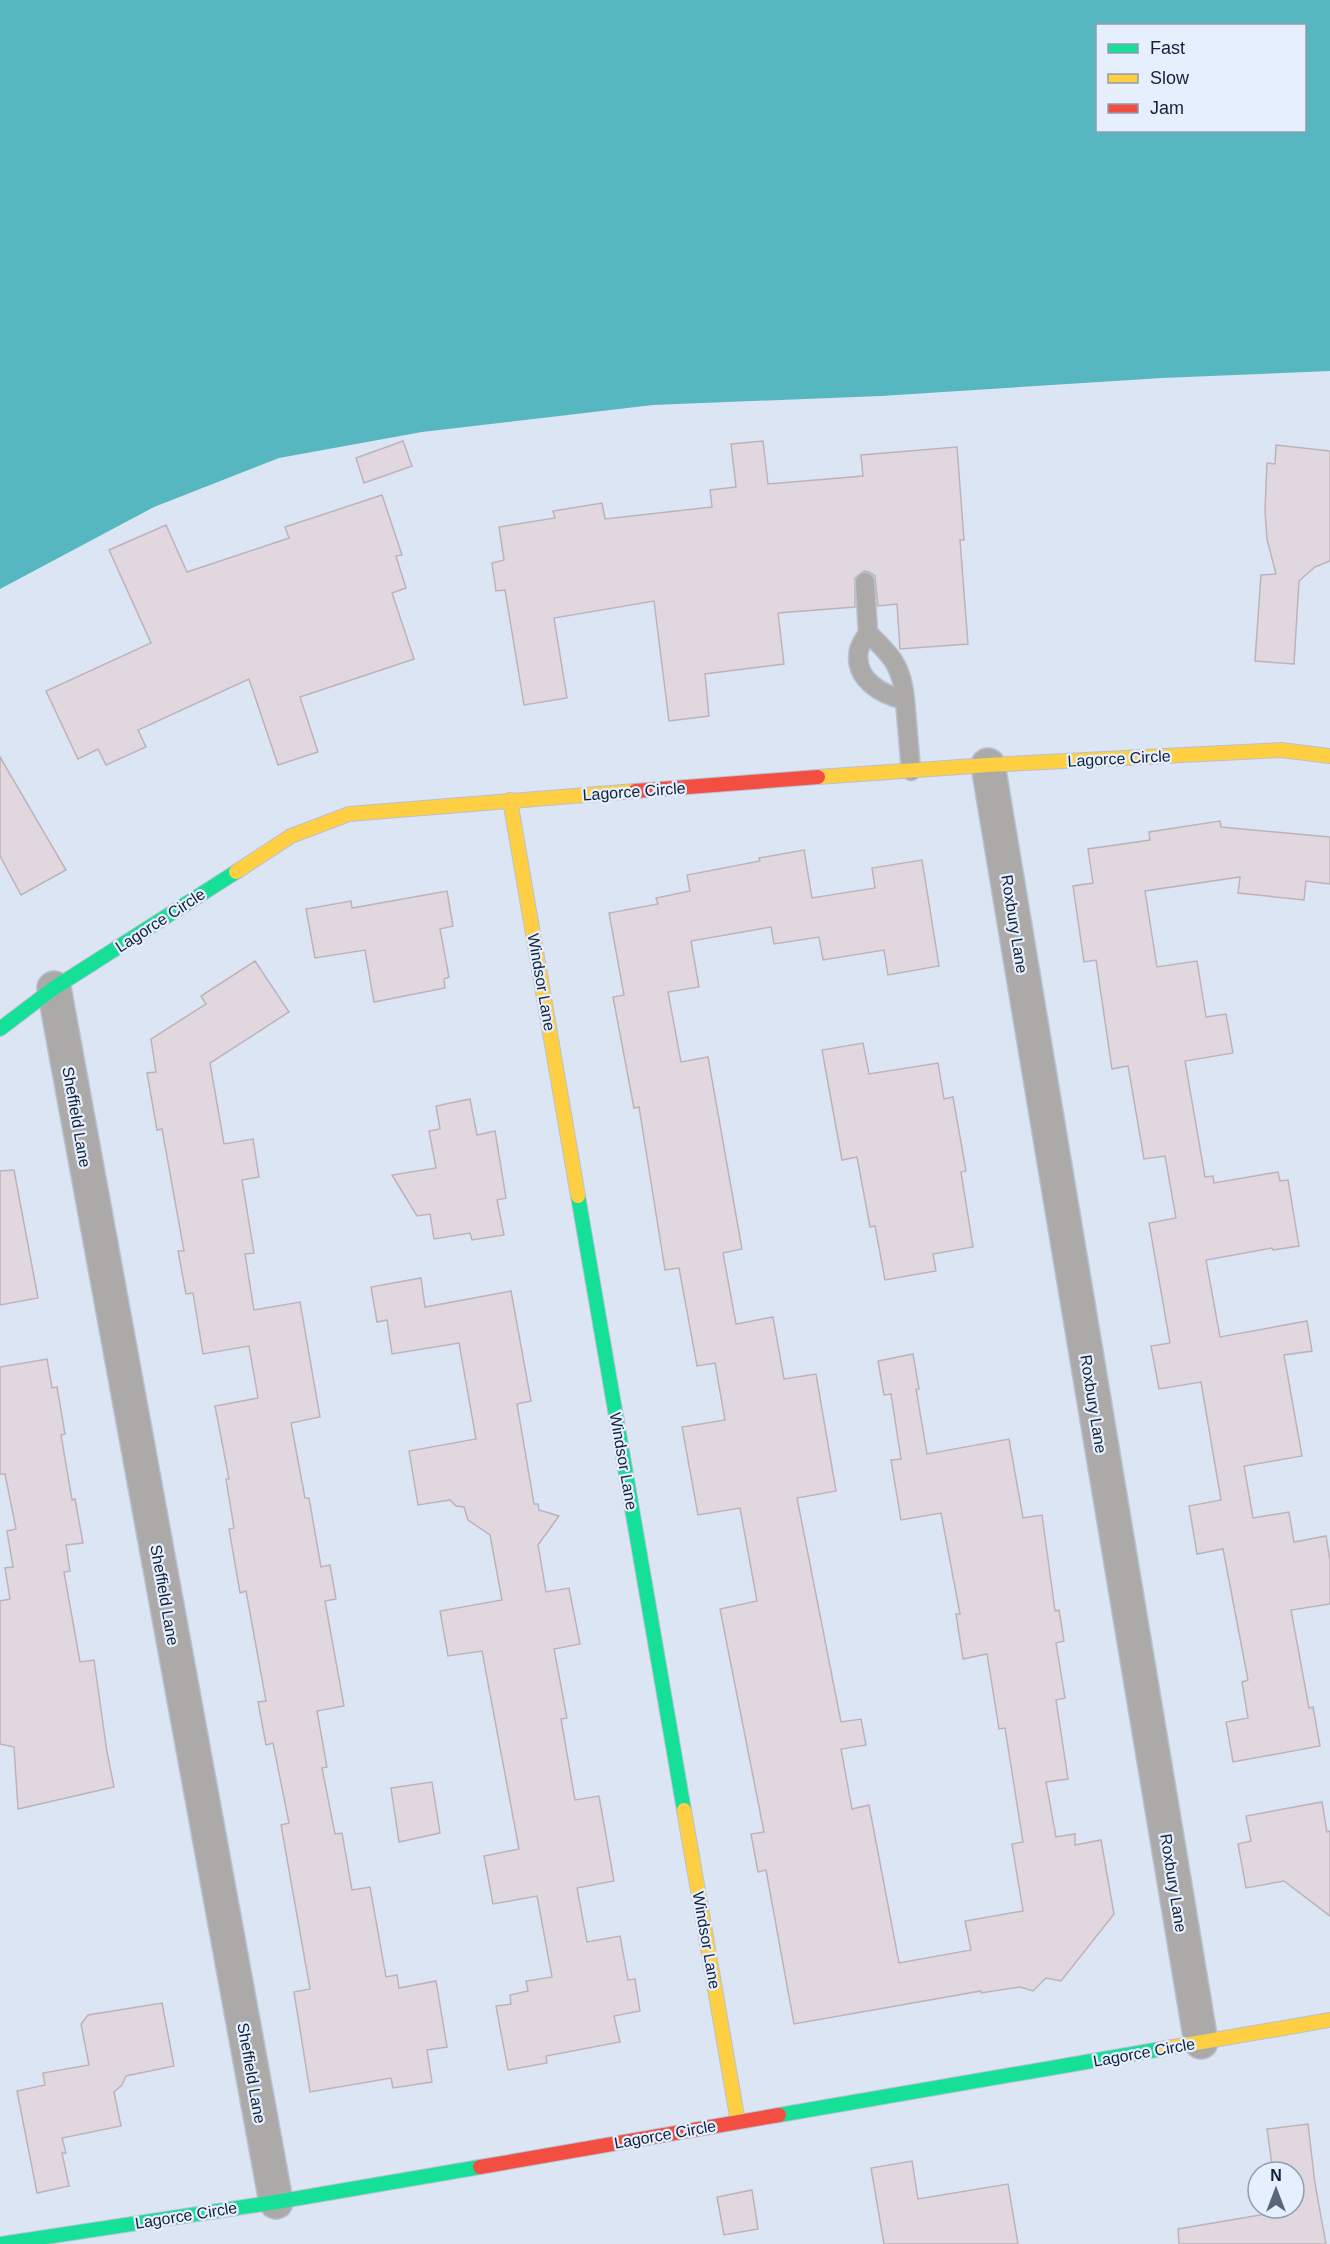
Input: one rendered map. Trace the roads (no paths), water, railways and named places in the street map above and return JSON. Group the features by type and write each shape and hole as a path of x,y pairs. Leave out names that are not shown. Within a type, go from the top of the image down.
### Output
{"street":[{"name":"Lagorce Circle","path":"0,1029 54,988 291,836 349,814 988,765 1281,750 1330,756"},
{"name":"Roxbury Lane","path":"988,765 1201,2042"},
{"name":"Windsor Lane","path":"510,800 738,2122"},
{"name":"Sheffield Lane","path":"54,988 276,2202"},
{"name":"Lagorce Circle","path":"0,2244 276,2202 1330,2020"}],"lane":[{"path":"865,582 868,633 859,650 859,660 864,677 889,697 905,700"},
{"path":"868,633 892,656 904,683 911,771"}],"water":[{"path":"0,0 1330,0 1330,371 1162,378 881,396 653,405 422,432 279,458 154,507 0,589"}]}
